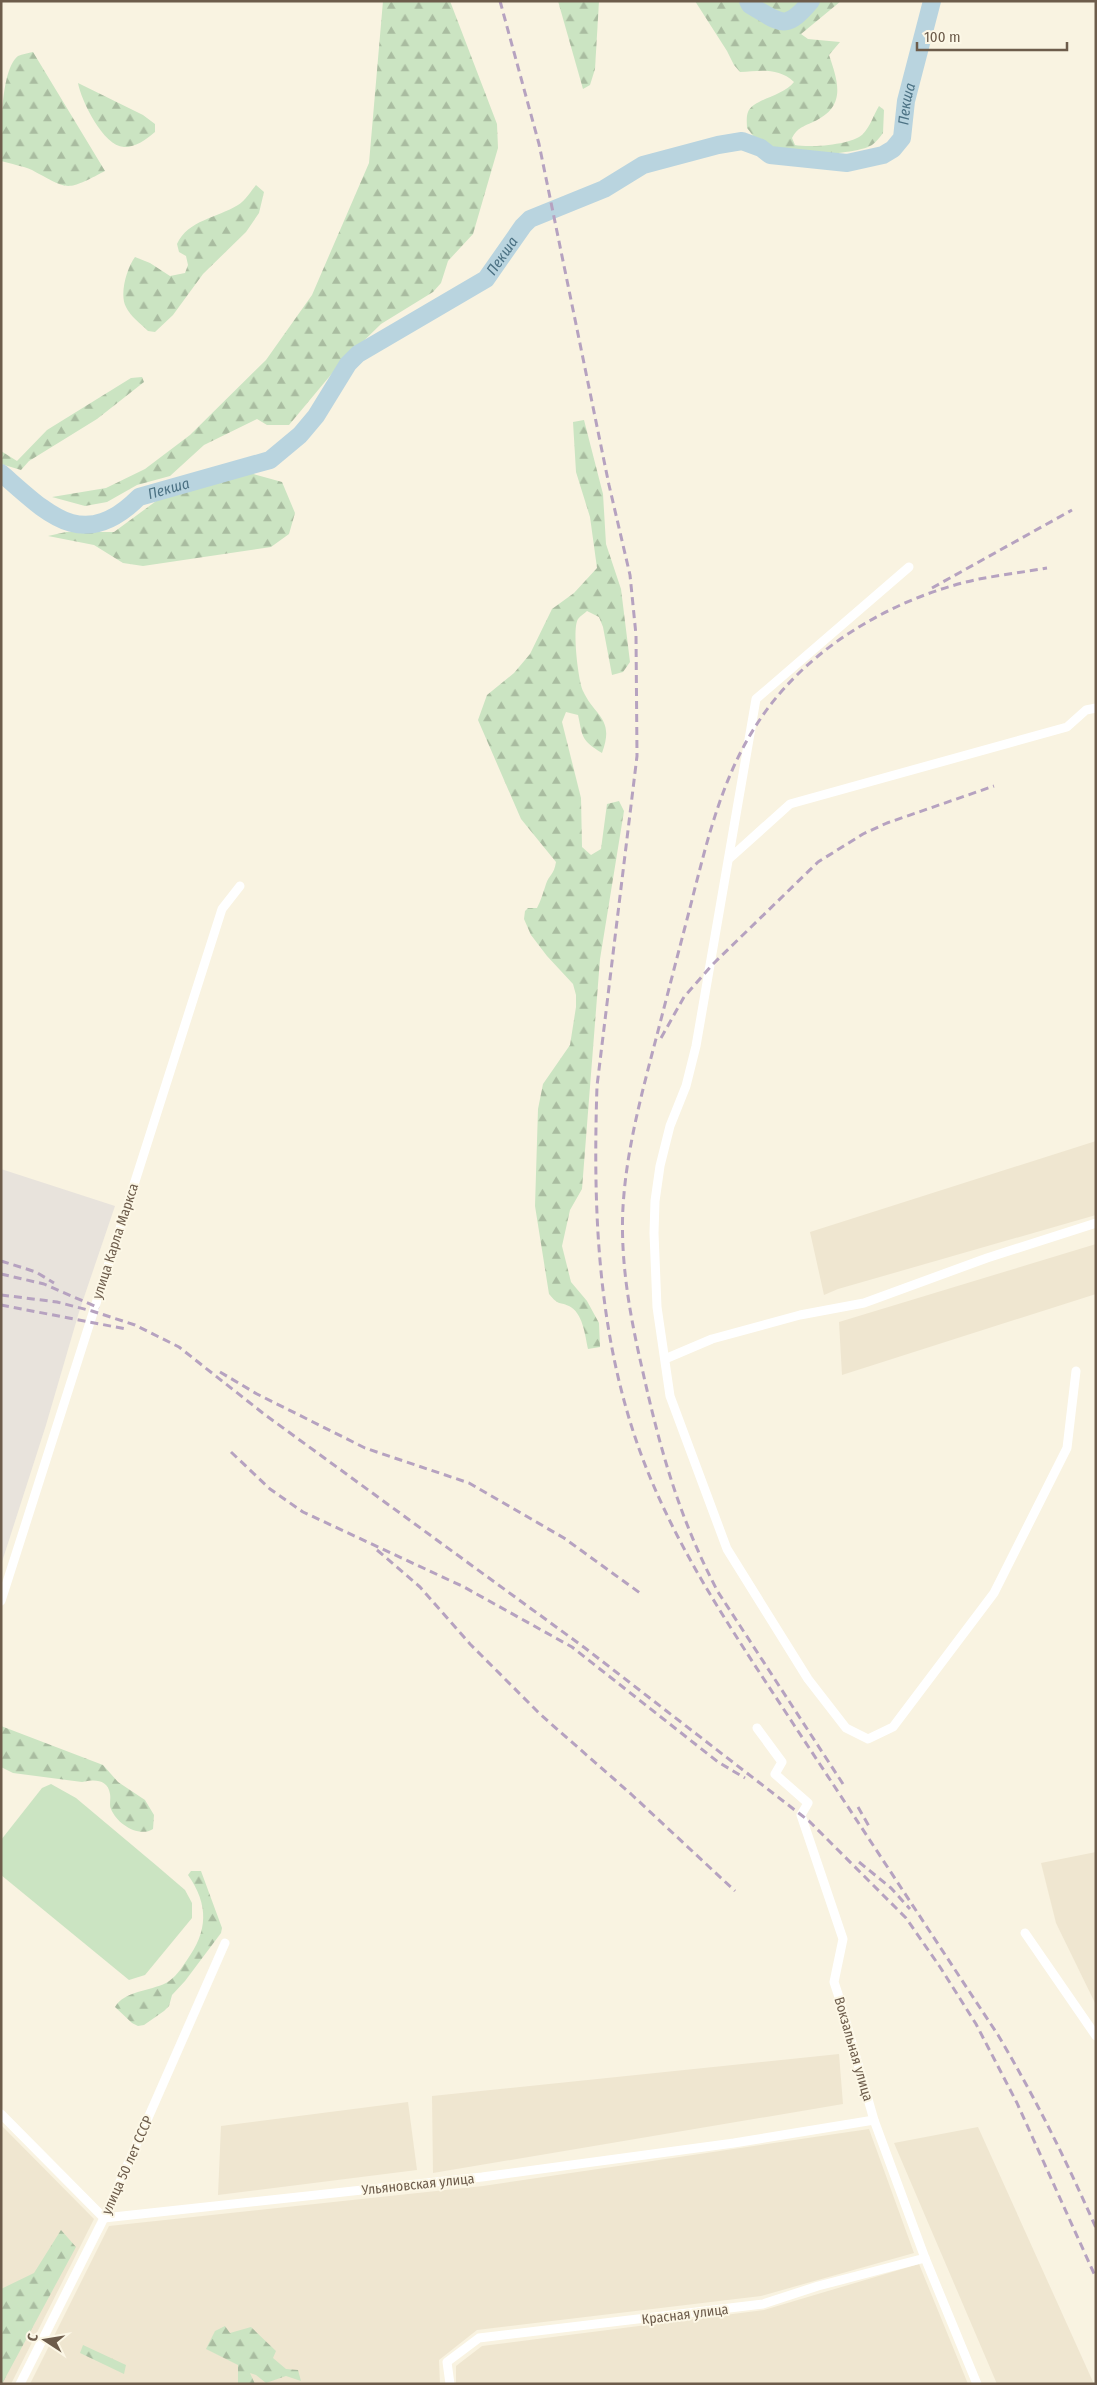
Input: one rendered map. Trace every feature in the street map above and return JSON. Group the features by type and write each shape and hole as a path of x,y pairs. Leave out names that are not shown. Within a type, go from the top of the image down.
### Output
{"street":[{"path":"909,567 756,699 696,1046 660,1166 655,1201 657,1307 670,1396 727,1549 808,1679 846,1728 868,1738 893,1727 994,1593 1066,1448 1076,1371"},
{"path":"730,858 790,804 1067,727 1086,710 1096,708"},
{"name":"улица Карла Маркса","path":"1,1601 222,909 240,886"},
{"path":"665,1359 720,1337 800,1315 864,1303 979,1261 1096,1223"},
{"name":"Вокзальная улица","path":"756,1728 782,1762 775,1774 808,1803 801,1814 844,1939 834,1982 874,2120 925,2258 977,2384"},
{"path":"1025,1934 1096,2036"},
{"name":"улица 50 лет СССР","path":"20,2384 104,2218 224,1943"},
{"path":"1,2114 104,2218"},
{"name":"Ульяновская улица","path":"104,2218 482,2178 734,2143 874,2120"},
{"name":"Красная улица","path":"450,2384 447,2362 479,2338 763,2304 818,2286 925,2258"}],"shaded area":[{"path":"1096,1141 1096,1215 838,1289 824,1295 810,1232"},
{"path":"1,1169 115,1206 79,1312 46,1425 1,1565"},
{"path":"1096,1244 1096,1294 842,1375 839,1322"},
{"path":"1096,1852 1096,2005 1056,1923 1041,1863"},
{"path":"839,2054 843,2104 433,2173 432,2096"},
{"path":"408,2102 417,2170 218,2195 221,2126"},
{"path":"1,2125 94,2219 11,2384 1,2384"},
{"path":"978,2127 1094,2384 997,2384 894,2143"},
{"path":"869,2129 914,2253 761,2296 477,2330 439,2360 440,2384 30,2384 109,2226 483,2186"},
{"path":"919,2264 968,2384 456,2384 456,2366 482,2346 764,2310"}],"green space":[{"path":"383,1 450,1 497,124 498,148 473,234 448,261 441,283 433,292 381,324 339,365 289,425 267,425 257,419 204,445 170,476 137,485 107,502 85,506 52,497 106,488 145,469 190,435 266,360 312,295 369,163"},
{"path":"558,1 599,1 595,69 590,85 583,89"},
{"path":"695,1 841,1 801,34 808,39 840,42 829,55 837,85 835,102 824,116 801,128 792,138 795,145 802,146 830,145 850,141 863,134 879,106 884,110 883,133 872,145 837,153 790,154 766,148 747,128 748,112 756,104 783,91 794,82 788,77 775,72 740,72"},
{"path":"33,52 105,171 82,183 67,186 61,185 28,169 1,161 3,104 8,75 12,64 18,56"},
{"path":"78,83 143,115 155,124 155,132 133,146 124,147 116,145 108,139 94,121"},
{"path":"256,185 264,192 259,213 246,232 203,274 173,315 155,332 148,331 130,314 124,302 125,281 135,257 150,263 170,276 185,273 188,265 186,256 179,252 177,244 182,236 204,220 241,203"},
{"path":"142,377 144,382 97,419 29,461 21,470 1,464 1,451 17,461 47,430 131,378"},
{"path":"584,420 603,494 606,544 621,589 630,662 623,672 612,675 603,627 599,617 587,611 578,619 576,624 576,643 581,685 588,700 602,719 606,732 602,753 590,745 584,738 578,715 566,712 562,722 581,798 582,847 591,855 601,849 607,804 619,801 624,811 600,959 582,1189 570,1210 562,1246 571,1282 587,1301 599,1323 600,1347 588,1349 583,1325 574,1309 557,1302 549,1294 535,1206 538,1109 543,1084 570,1045 576,1007 576,995 573,984 547,956 531,935 524,919 525,911 528,908 537,908 556,862 521,819 478,720 487,695 514,673 530,654 552,609 574,593 597,568 590,517 576,472 573,422"},
{"path":"250,473 282,482 295,513 289,534 271,547 143,566 123,563 94,545 48,536 66,532 114,532 163,496"},
{"path":"1,1726 103,1765 118,1782 145,1800 154,1815 153,1829 141,1832 135,1831 118,1820 110,1807 109,1789 100,1781 82,1782 13,1773 1,1767"},
{"path":"51,1784 76,1798 157,1866 185,1890 192,1903 192,1918 145,1975 129,1980 1,1875 1,1840 42,1788"},
{"path":"191,1871 201,1871 222,1928 221,1933 185,1981 172,1995 169,2006 144,2025 138,2026 132,2023 115,2007 131,1994 160,1986 172,1979 185,1963 199,1939 203,1918 202,1907 200,1897 188,1875"},
{"path":"61,2230 76,2247 2,2384 1,2289 34,2273"},
{"path":"225,2326 230,2333 251,2327 276,2351 273,2358 286,2369 298,2370 301,2381 286,2376 266,2383 250,2373 255,2384 238,2384 238,2365 206,2349 215,2331"},
{"path":"83,2345 126,2365 124,2374 80,2353"}],"waterway":[{"name":"Пекша","path":"748,1 750,5 776,20 782,21 788,21 795,17 811,1"},
{"name":"Пекша","path":"1,473 51,513 67,521 83,525 100,523 119,514 139,497 270,460 300,435 316,416 348,364 358,354 486,279 523,226 530,219 604,189 643,165 718,145 742,141 761,148 770,155 847,163 883,155 893,149 902,138 906,101 932,1"}],"railway":[{"path":"500,1 539,144 609,485 630,575 636,635 637,756 597,1086 596,1131 597,1219 600,1263 612,1351 622,1394 649,1476 666,1513 705,1586 998,2035 1050,2130 1096,2228"},
{"path":"932,588 1072,510"},
{"path":"843,1784 718,1592 692,1537 672,1483 649,1398 627,1288 622,1227 630,1149 647,1073 712,824 737,760 753,730 773,701 798,674 837,641 882,614 905,603 954,585 1047,568"},
{"path":"661,1038 684,997 712,965 818,862 863,834 887,823 994,786"},
{"path":"1,1261 36,1272 54,1283"},
{"path":"1,1274 44,1284 99,1308"},
{"path":"1,1295 57,1302 92,1311 135,1325 179,1347 264,1414 585,1648 809,1821 906,1918 976,2024 1017,2103 1096,2278"},
{"path":"1,1305 126,1329"},
{"path":"220,1372 257,1394 365,1448 469,1483 564,1538 640,1593"},
{"path":"231,1452 270,1489 303,1512 464,1587 572,1647 718,1762 745,1778"},
{"path":"377,1550 420,1587 470,1644 541,1715 631,1794 735,1891"},
{"path":"858,1807 870,1828"},
{"path":"859,1862 891,1888 910,1909"}]}
